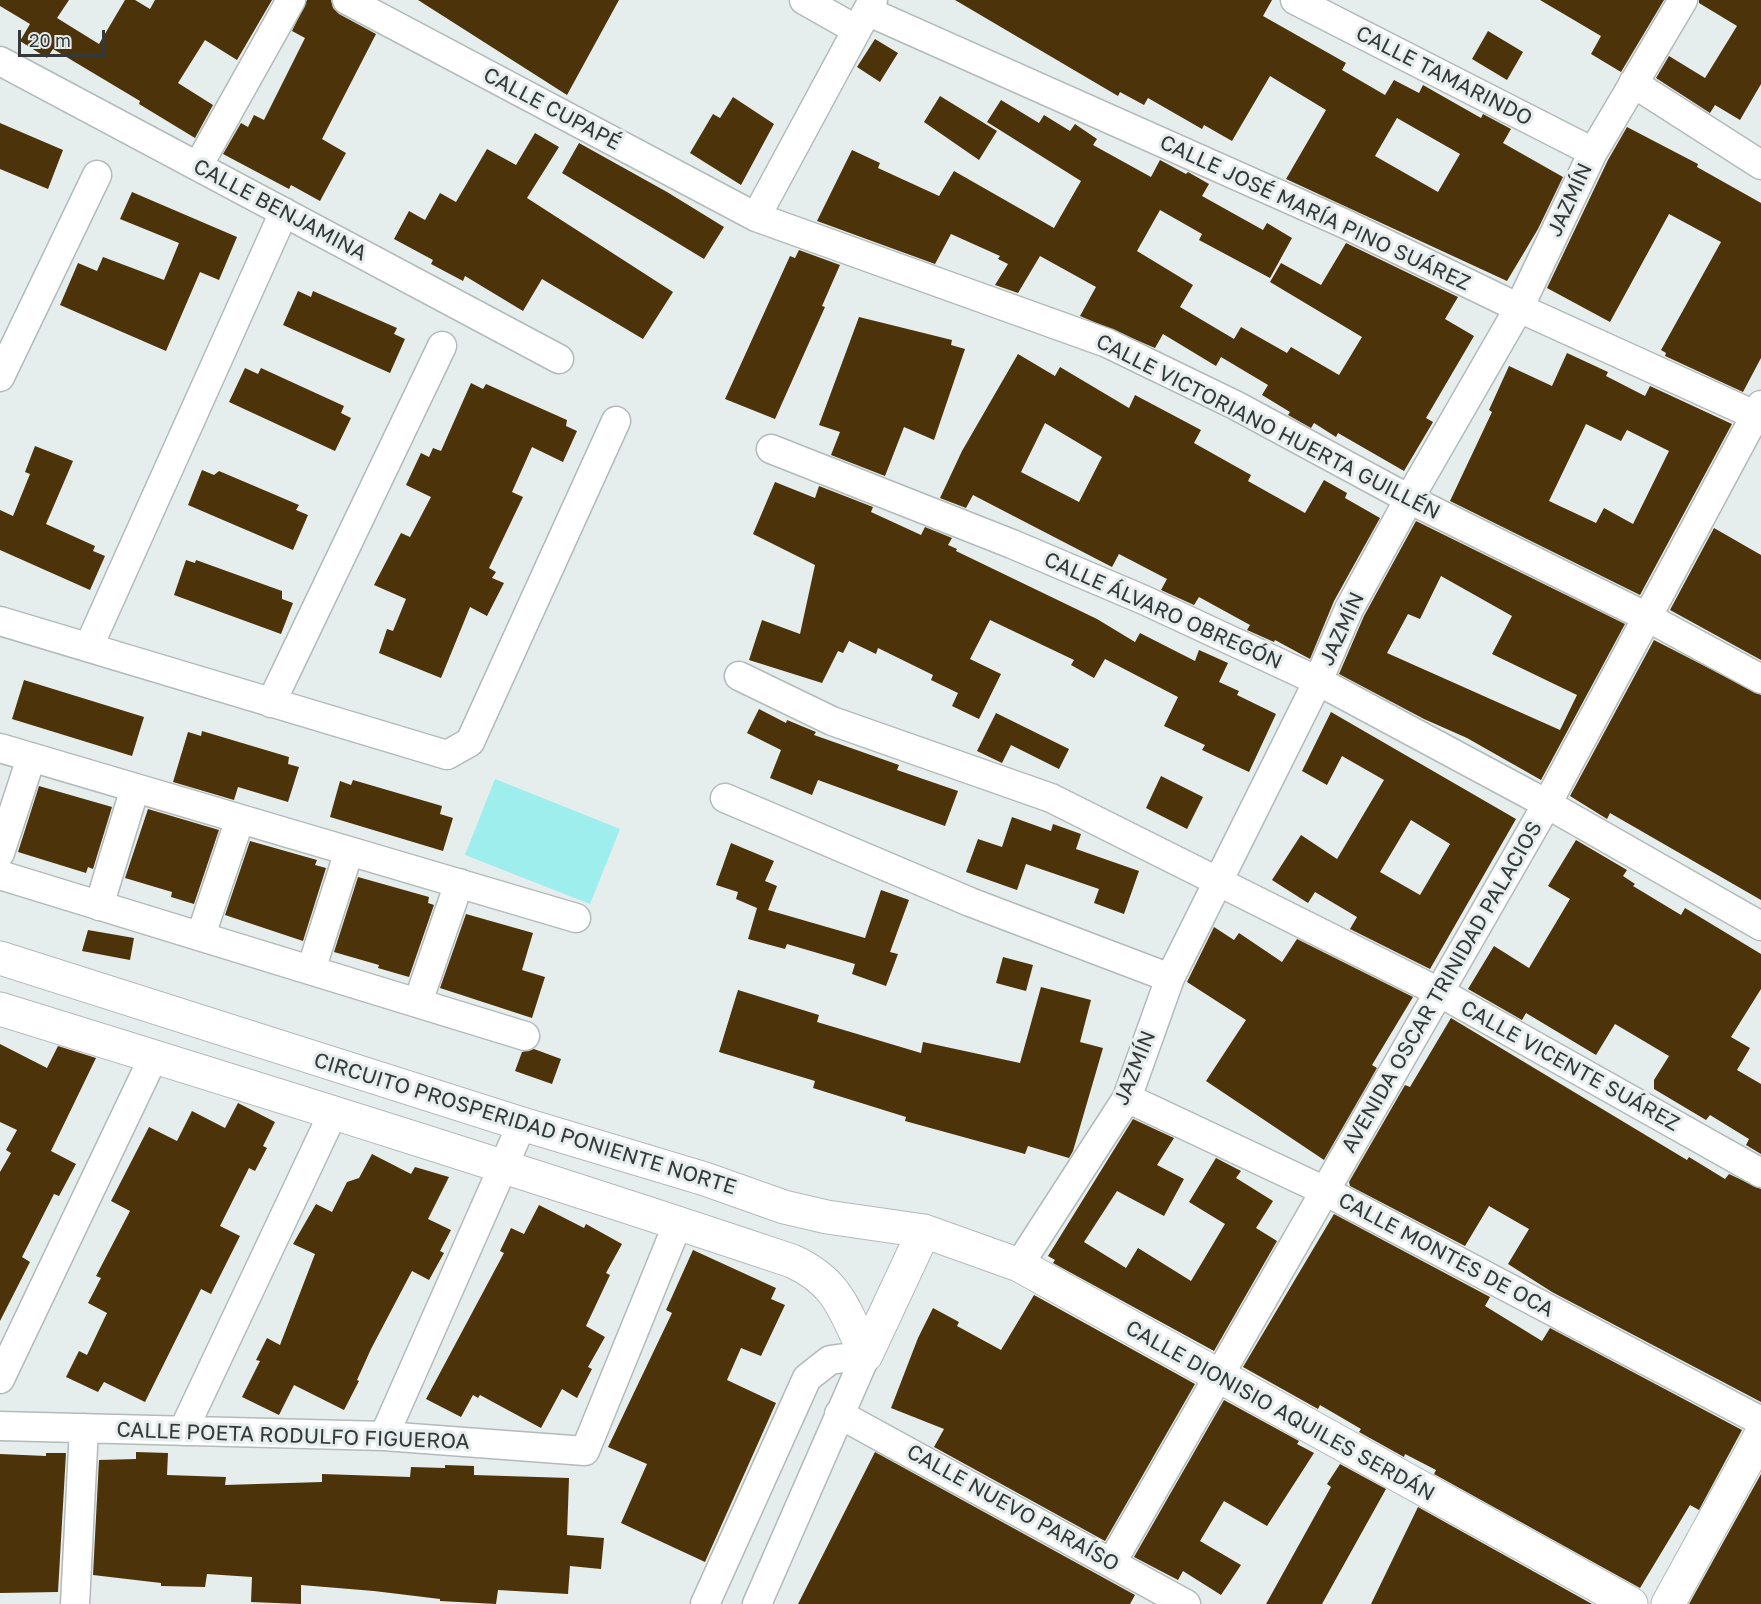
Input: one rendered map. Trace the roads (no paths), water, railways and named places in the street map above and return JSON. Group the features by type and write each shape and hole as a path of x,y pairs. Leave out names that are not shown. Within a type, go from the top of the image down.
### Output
{"street":[{"path":"198,166 291,0"},
{"name":"CALLE CUPAPÉ","path":"347,0 756,217"},
{"name":"CALLE JOSÉ MARÍA PINO SUÁREZ","path":"804,0 866,14 1343,223 1519,308 1759,413"},
{"name":"CALLE TAMARINDO","path":"1295,0 1593,152"},
{"name":"JAZMÍN","path":"1018,1265 1127,1098 1170,978 1318,681 1349,609 1409,499 1519,308 1593,152 1683,0"},
{"path":"756,217 866,14"},
{"name":"CALLE BENJAMINA","path":"0,61 559,359"},
{"path":"1633,83 1761,165"},
{"path":"0,377 97,175"},
{"path":"89,646 284,212"},
{"name":"CALLE VICTORIANO HUERTA GUILLÉN","path":"756,217 1107,343 1234,405 1409,499 1647,617 1761,679"},
{"path":"272,702 442,346"},
{"name":"AVENIDA OSCAR TRINIDAD PALACIOS","path":"1112,1562 1547,804 1759,413"},
{"path":"0,621 447,756 470,742 616,421"},
{"name":"CALLE ÁLVARO OBREGÓN","path":"771,449 1045,558 1144,600 1318,681 1547,804 1761,926"},
{"name":"CALLE VICENTE SUÁREZ","path":"739,676 832,722 1051,798 1439,992 1761,1173"},
{"path":"0,748 576,918"},
{"path":"0,853 31,758"},
{"path":"99,906 135,788"},
{"path":"725,798 970,902 1170,978"},
{"path":"201,935 240,819"},
{"path":"310,970 349,851"},
{"path":"0,875 525,1036"},
{"path":"418,1002 459,883"},
{"name":"CIRCUITO PROSPERIDAD PONIENTE NORTE","path":"0,958 522,1124 705,1179 784,1206 827,1217 924,1231"},
{"name":"CIRCUITO PROSPERIDAD PONIENTE NORTE","path":"0,1009 334,1111 503,1169 678,1223 813,1271 835,1291 866,1355"},
{"path":"0,1379 154,1056"},
{"name":"CALLE MONTES DE OCA","path":"1127,1098 1325,1191 1761,1421"},
{"path":"183,1431 334,1111"},
{"path":"384,1436 522,1124"},
{"name":"CALLE POETA RODULFO FIGUEROA","path":"0,1426 384,1436 585,1451 678,1223"},
{"path":"757,1604 839,1414 924,1231"},
{"name":"CALLE DIONISIO AQUILES SERDÁN","path":"924,1231 1018,1265 1630,1604"},
{"path":"705,1604 807,1378 830,1360 866,1355"},
{"name":"CALLE NUEVO PARAÍSO","path":"839,1414 1186,1604"},
{"path":"75,1604 84,1428"},
{"path":"1668,1604 1761,1435"}]}
